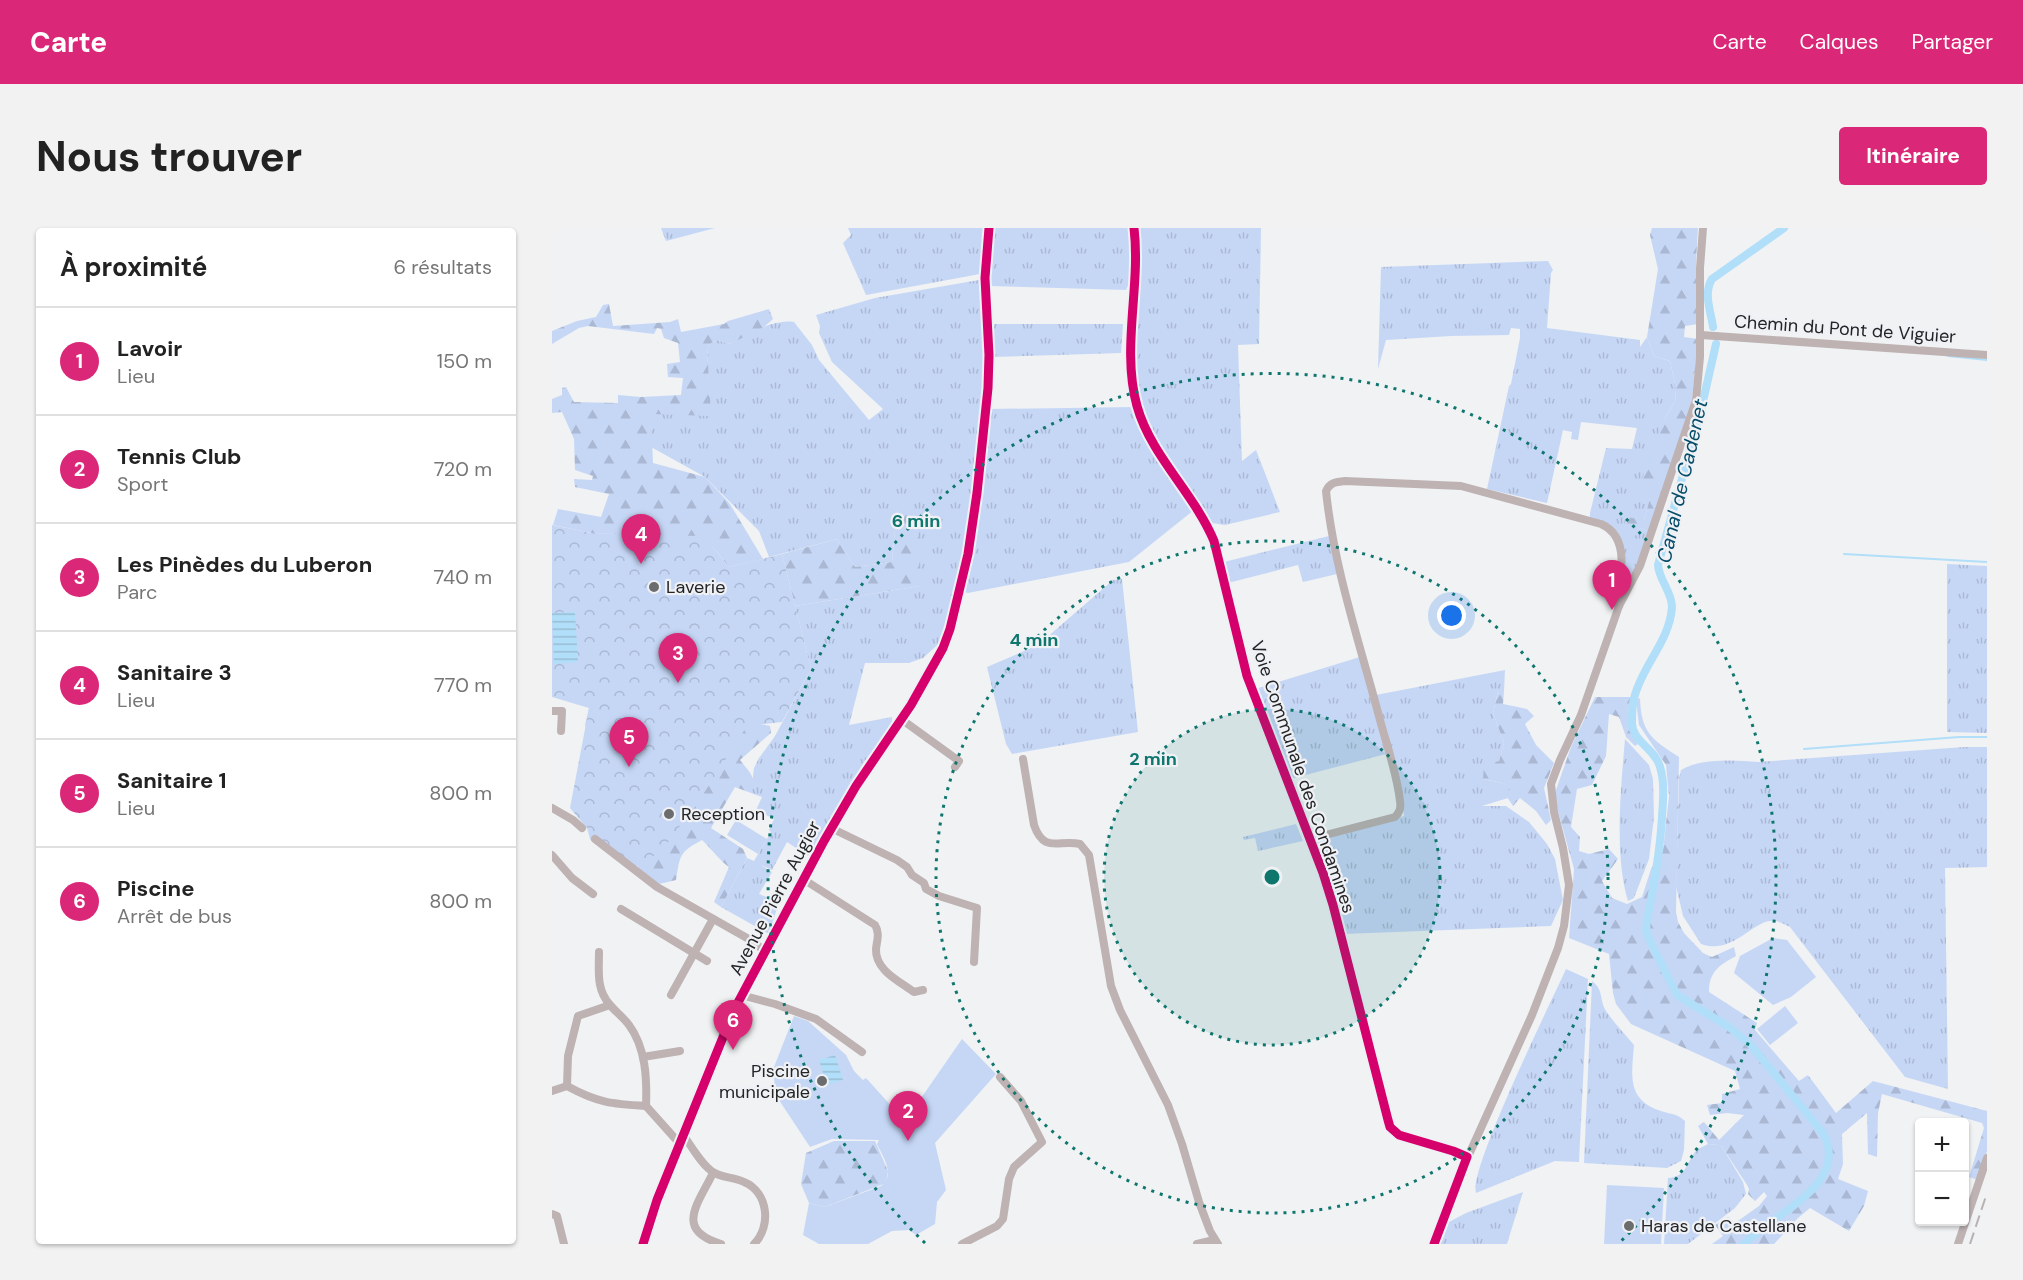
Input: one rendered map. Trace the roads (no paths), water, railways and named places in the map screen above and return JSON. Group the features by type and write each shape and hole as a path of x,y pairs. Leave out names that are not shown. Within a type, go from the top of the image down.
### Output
{"street":[{"name":"Avenue Pierre Augier","path":"643,1244 657,1200 741,995 831,828 924,682 943,648 954,617 968,554 976,503 988,388 990,355 985,278 989,228"},
{"name":"Voie Communale des Condamines","path":"1134,228 1136,261 1130,357 1137,406 1155,445 1205,521 1214,540 1247,676 1332,902 1390,1127 1404,1137 1453,1150 1467,1157"},
{"path":"1434,1244 1467,1157 1521,1041 1558,948 1564,926 1569,885 1554,812 1551,783 1581,715 1618,606 1640,566 1696,400 1701,335 1702,228"},
{"name":"Chemin du Pont de Viguier","path":"1701,335 1987,355"},
{"path":"1310,839 1395,817 1400,810 1393,770 1334,546 1326,491 1334,482 1461,486 1601,524 1612,531 1619,543 1622,574 1615,602 1618,606"},
{"path":"552,711 562,711 561,732"},
{"path":"901,719 959,761 956,767"},
{"path":"1023,759 1034,825 1041,839 1054,844 1080,844 1089,855 1111,986 1168,1105 1199,1202 1216,1242 1197,1244"},
{"path":"552,808 582,828"},
{"path":"831,828 897,860 924,883 926,889 939,896 977,908 974,962"},
{"path":"595,839 657,887 754,942 765,951"},
{"path":"552,855 572,878 593,894"},
{"path":"803,879 875,925 878,931 876,952 878,963 914,992 923,990"},
{"path":"621,909 707,962"},
{"path":"671,994 713,919"},
{"path":"599,952 599,986 602,996 630,1026 643,1057 647,1086 646,1106"},
{"path":"741,995 816,1019 862,1052"},
{"path":"567,1086 568,1056 578,1016 610,1005"},
{"path":"643,1057 680,1051"},
{"path":"962,1244 997,1226 1003,1219 1009,1179 1014,1167 1042,1142 1021,1101 1000,1077"},
{"path":"552,1091 567,1086 589,1098 614,1104 646,1106 713,1173 746,1182 759,1196 765,1210 766,1224 762,1235 754,1244"},
{"path":"1958,1244 1987,1158"},
{"path":"713,1173 693,1215 695,1228 699,1235 722,1244"},
{"path":"552,1214 557,1216 564,1244"}],"waterway":[{"name":"Canal de Cadenet","path":"1713,327 1708,296 1712,279 1784,228"},
{"name":"Canal de Cadenet","path":"1716,344 1701,410 1658,565 1671,602 1670,619 1662,641 1639,684 1633,701 1632,722 1635,735 1658,761 1663,785 1660,843 1646,930 1649,939 1677,995 1729,1027 1750,1044 1823,1133 1829,1151 1826,1168 1818,1183 1805,1197 1744,1244"},
{"path":"1948,356 1987,360"},
{"path":"1844,554 1987,562"},
{"path":"1804,749 1959,737 1987,737"}],"railway":[{"path":"1970,1244 1987,1193"}],"place":[{"name":"Sanitaire 3","path":"641,564"},
{"name":"Laverie","path":"654,587"},
{"name":"Lavoir","path":"1612,610"},
{"name":"Les Pinèdes du Luberon","path":"678,683"},
{"name":"Sanitaire 1","path":"629,767"},
{"name":"Reception","path":"669,814"},
{"name":"Piscine","path":"733,1050"},
{"name":"Piscine municipale","path":"822,1081"},
{"name":"Tennis Club","path":"908,1141"},
{"name":"Haras de Castellane","path":"1629,1226"}]}
